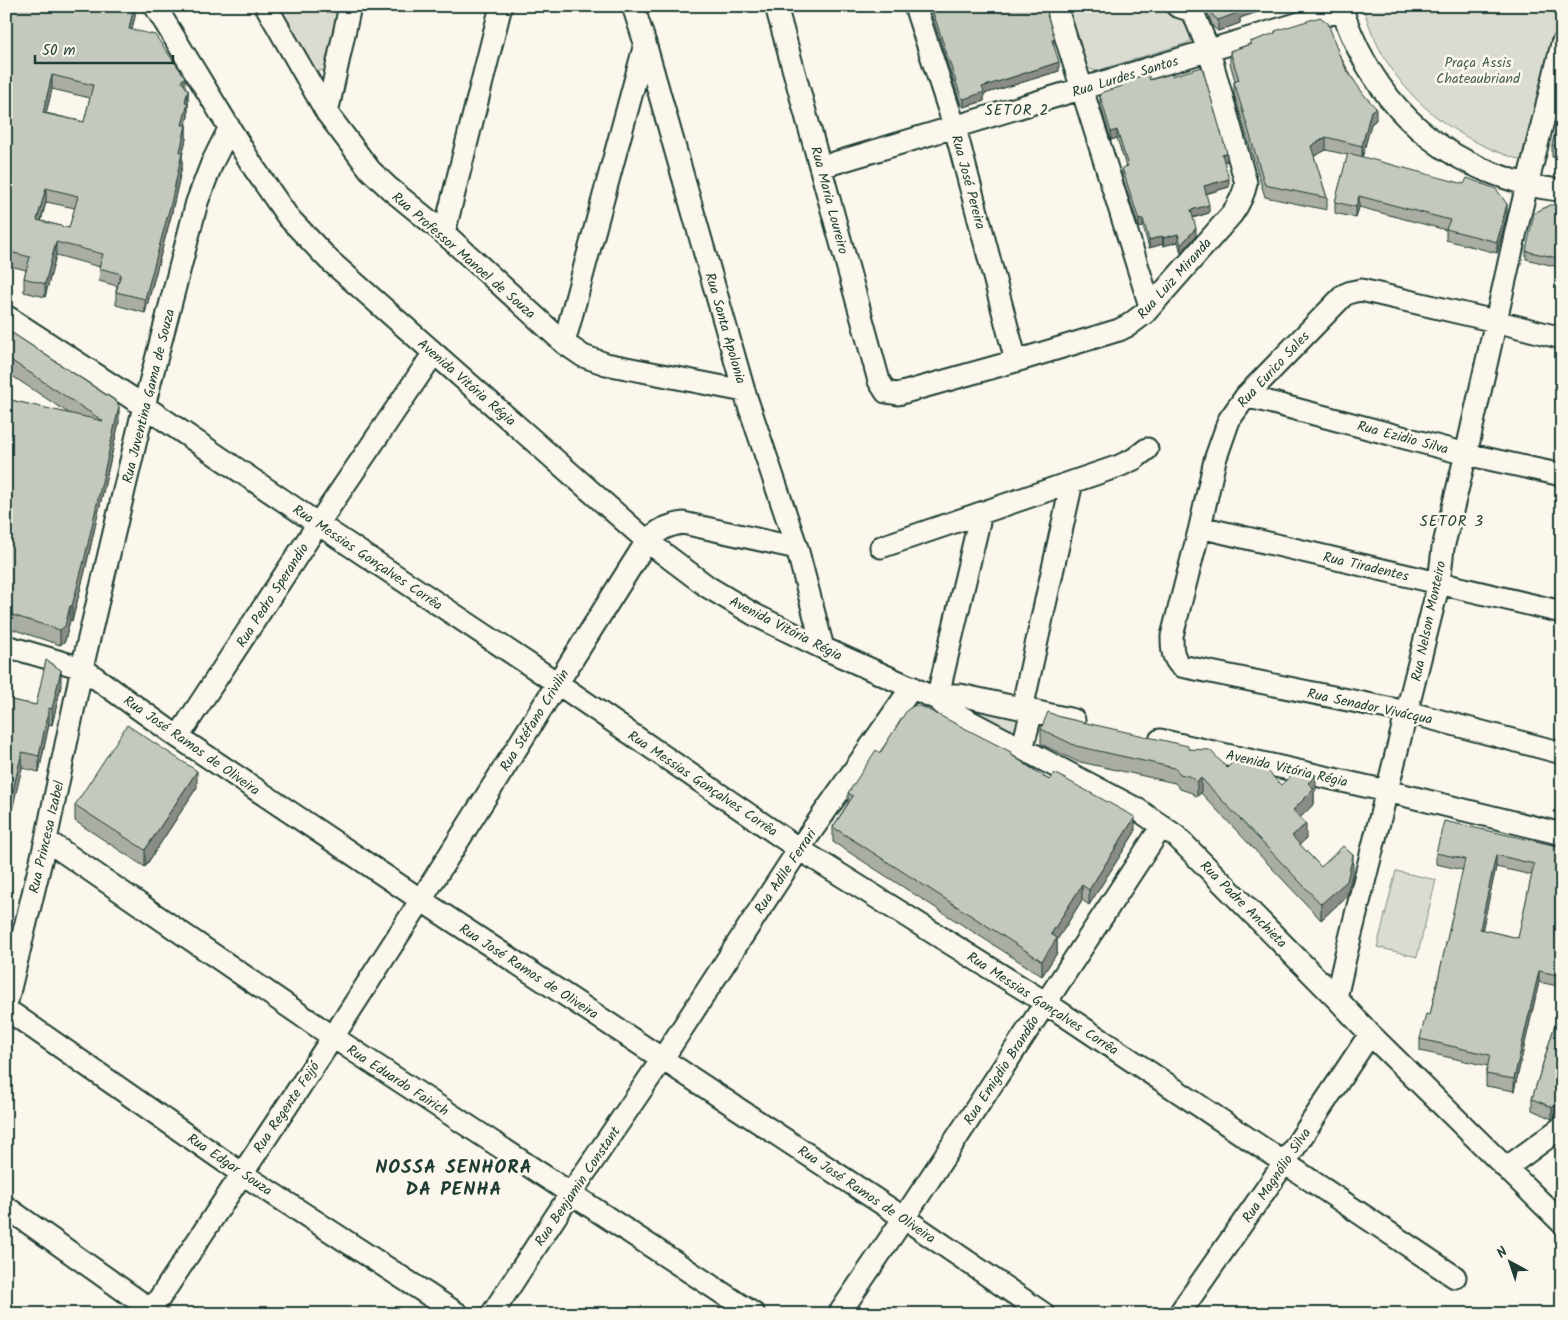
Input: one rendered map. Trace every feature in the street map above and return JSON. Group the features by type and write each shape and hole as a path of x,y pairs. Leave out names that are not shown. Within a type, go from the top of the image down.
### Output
{"street":[{"name":"Avenida Vitória Régia","path":"155,6 254,168 288,217 329,260 647,541 708,587 755,616 937,699"},
{"name":"Rua Professor Manoel de Souza","path":"266,6 327,113 370,170 444,233 564,343 582,356 606,364 744,391"},
{"path":"327,113 350,6"},
{"path":"444,233 501,6"},
{"name":"Rua Santa Apolonia","path":"633,6 744,391 797,548 823,648"},
{"name":"Rua Maria Loureiro","path":"776,6 878,381 886,392"},
{"name":"Rua José Pereira","path":"915,6 955,128 1016,361"},
{"path":"1056,6 1150,306"},
{"name":"Rua Luiz Miranda","path":"886,392 898,394 1016,361 1119,330 1129,325 1138,319 1232,214 1245,192 1246,183 1209,51 1195,16 1190,10 1177,6"},
{"path":"1342,8 1357,48 1369,71 1400,112 1419,129 1461,159 1484,170 1508,179 1562,190"},
{"name":"Rua Lurdes Santos","path":"821,168 1209,51 1342,8"},
{"path":"564,343 645,43"},
{"name":"Rua Nelson Monteiro","path":"1336,998 1439,583 1443,548 1519,218 1556,97 1562,44"},
{"name":"Rua Juventina Gama de Souza","path":"82,668 144,406 197,202 212,163 229,129"},
{"name":"Rua Eurico Sales","path":"1177,662 1172,648 1172,636 1220,441 1229,420 1246,396 1337,301 1351,292 1361,290 1562,338"},
{"name":"Rua Messias Gonçalves Corrêa","path":"6,316 144,406 557,683 799,849 1046,1003 1455,1277"},
{"name":"Rua Pedro Sperandio","path":"178,737 318,524 434,353"},
{"name":"Rua Ezidio Silva","path":"1246,396 1466,454 1562,475"},
{"path":"881,547 1127,463 1147,448"},
{"path":"1022,749 1027,710 1072,482"},
{"path":"937,699 981,513"},
{"path":"647,541 668,525 683,523 797,548"},
{"name":"Rua Tiradentes","path":"1200,528 1562,612"},
{"name":"Rua Stéfano Crivilin","path":"421,900 647,541"},
{"name":"Rua José Ramos de Oliveira","path":"6,646 82,668 178,737 421,900 904,1218 1044,1314"},
{"name":"Rua Senador Vivácqua","path":"1177,662 1181,666 1407,712 1562,754"},
{"name":"Rua Princesa Izabel","path":"6,1005 46,840 82,668"},
{"name":"Rua Adile Ferrari","path":"662,1058 799,849 912,687"},
{"path":"937,699 947,695 960,695 1092,724"},
{"name":"Rua Padre Anchieta","path":"937,699 952,712 1137,809 1189,848 1370,1034 1506,1168 1560,1218"},
{"name":"Avenida Vitória Régia","path":"1139,735 1387,791 1562,834"},
{"name":"Rua Emigdio Brandão","path":"839,1314 1162,826"},
{"name":"Rua Eduardo Fairich","path":"46,840 333,1037 754,1314"},
{"name":"Rua Regente Feijó","path":"153,1313 242,1173 333,1037 421,900"},
{"name":"Rua Edgar Souza","path":"6,1009 242,1173 458,1314"},
{"name":"Rua Magnólio Silva","path":"1180,1314 1286,1162 1370,1034"},
{"name":"Rua Benjamin Constant","path":"492,1314 662,1058"},
{"path":"1506,1168 1562,1127"},
{"path":"6,1207 153,1313"}],"green space":[{"path":"1110,5 1157,9 1186,18 1194,37 1187,43 1096,71 1087,68 1083,64 1064,6"},
{"path":"274,6 340,6 327,67 324,70 316,72"},
{"name":"Praça Assis Chateaubriand","path":"1363,6 1562,6 1521,160 1493,150 1467,137 1443,122 1421,104 1402,83 1386,60 1373,34"},
{"path":"959,703 1019,717 1013,734 958,706"},
{"path":"1396,871 1436,880 1417,957 1377,947"}],"building":[{"path":"6,6 134,6 129,29 155,35 185,77 181,81 188,90 185,102 188,103 182,125 186,125 180,152 182,153 171,203 145,299 116,292 121,274 99,268 103,254 56,242 45,284 24,278 30,257 6,251","holes":["52,75 93,85 84,122 43,113","46,188 78,196 69,228 37,220"]},
{"path":"931,6 1046,6 1055,39 1052,40 1059,62 982,87 984,92 964,99 961,97"},
{"path":"1209,6 1243,6 1239,8 1240,12 1218,20 1213,16"},
{"path":"1320,17 1328,23 1346,69 1376,108 1371,111 1362,146 1326,137 1311,146 1327,198 1265,185 1234,82 1239,80 1230,51 1251,44 1250,42 1275,33 1275,31"},
{"path":"1202,67 1227,153 1222,154 1229,179 1204,186 1209,205 1191,210 1196,228 1181,245 1178,234 1149,240 1143,219 1139,220 1122,168 1128,166 1117,130 1111,132 1100,96 1103,92 1122,86 1121,82 1148,74 1150,80"},
{"path":"1562,105 1562,147 1552,145"},
{"path":"1348,153 1464,184 1467,178 1496,189 1507,204 1497,242 1446,229 1450,220 1359,196 1356,207 1335,202"},
{"path":"1550,205 1562,205 1562,259 1526,251 1534,213"},
{"path":"6,329 117,402 119,407 84,561 72,606 70,606 65,626 60,630 6,613 6,399 103,421 6,357"},
{"path":"46,660 61,670 52,709 49,708 39,756 22,752 6,820 6,699 36,705"},
{"path":"915,705 923,707 1011,752 1010,754 1049,780 1054,773 1135,817 1089,890 1082,885 1051,934 1057,938 1042,961 833,827 853,796 848,793 876,750 880,753 907,710"},
{"path":"1048,712 1060,717 1188,746 1188,749 1210,750 1227,768 1237,758 1261,764 1281,785 1297,770 1316,775 1308,783 1314,789 1293,810 1306,824 1292,836 1321,867 1343,846 1353,855 1347,881 1321,904 1201,778 1197,782 1192,777 1180,774 1175,768 1076,746 1041,729"},
{"path":"127,725 197,771 145,850 75,805"},
{"path":"1444,821 1562,847 1562,976 1539,971 1514,1079 1486,1074 1490,1055 1420,1039 1426,1014 1430,1015 1465,859 1436,853","holes":["1496,855 1534,864 1518,938 1480,929"]},
{"path":"1562,1002 1562,1103 1552,1107 1532,1099"}],"district":[{"name":"SETOR 2","path":"1017,110"},
{"name":"SETOR 3","path":"1452,521"},
{"name":"NOSSA SENHORA DA PENHA","path":"454,1177"}]}
